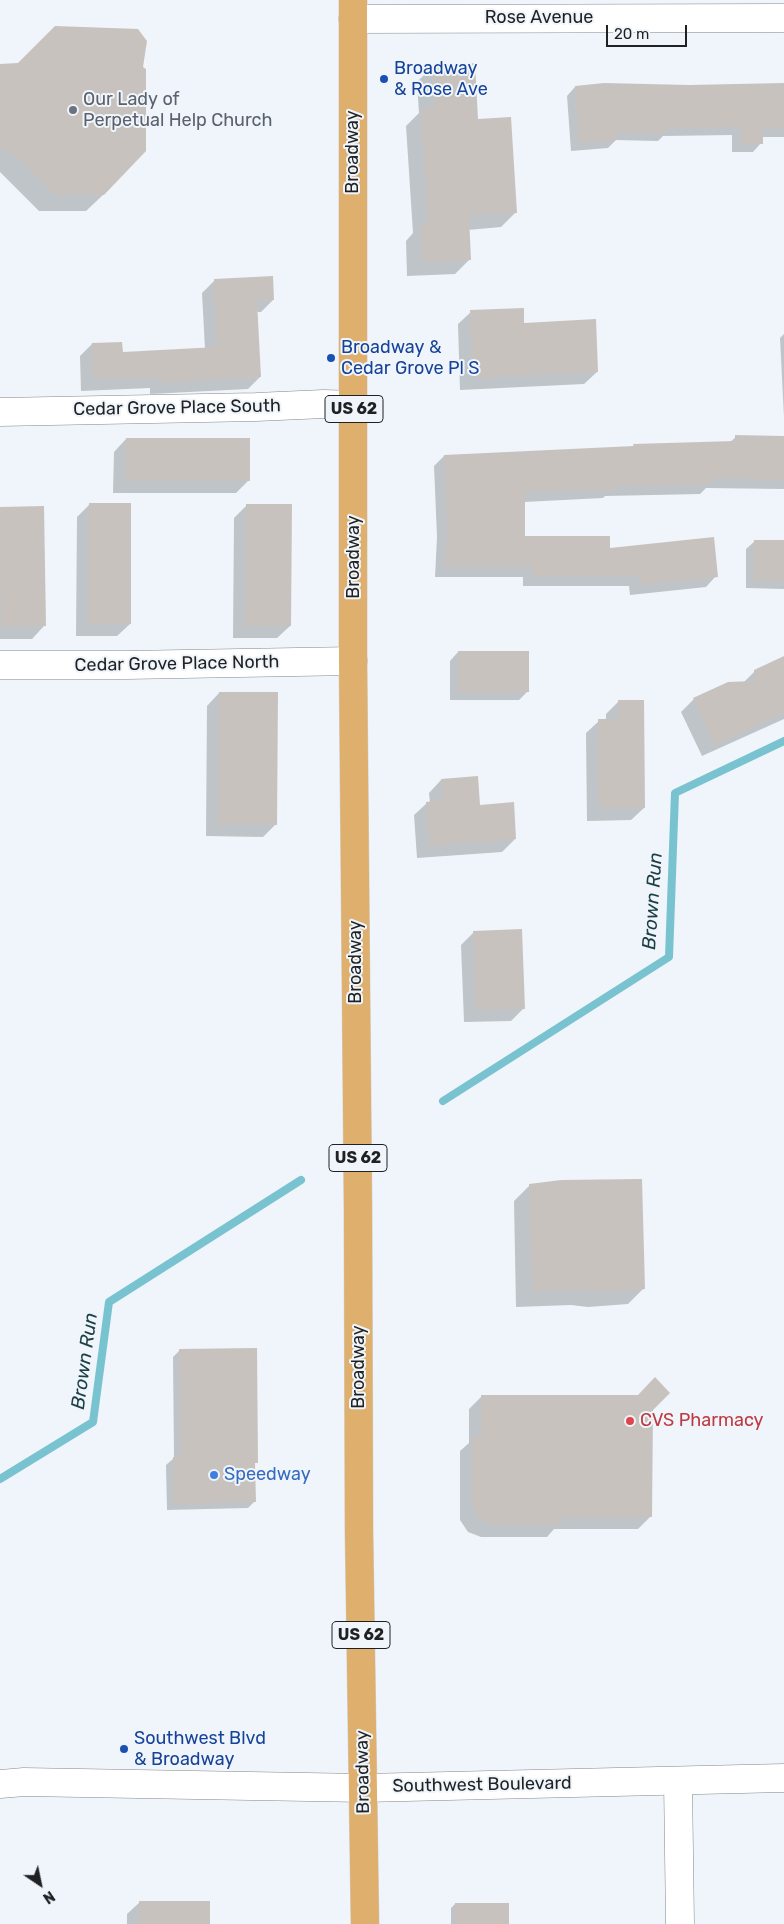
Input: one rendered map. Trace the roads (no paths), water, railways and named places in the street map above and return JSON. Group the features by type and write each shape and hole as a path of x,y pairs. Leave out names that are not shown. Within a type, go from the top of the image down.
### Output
{"main road":[{"name":"Broadway","path":"353,10 353,662 359,1530 365,1924"}],"street":[{"name":"Rose Avenue","path":"353,10 784,18"},
{"name":"Cedar Grove Place South","path":"0,412 324,404 354,405"},
{"name":"Cedar Grove Place North","path":"0,666 353,662"},
{"name":"Southwest Boulevard","path":"0,1784 364,1788 784,1778"},
{"path":"678,1781 680,1924"}],"waterway":[{"name":"Brown Run","path":"443,1101 669,957 675,793 784,741"},
{"name":"Brown Run","path":"0,1479 93,1422 109,1302 301,1180"}],"place":[{"name":"Broadway & Rose Ave","path":"384,79"},
{"name":"Our Lady of Perpetual Help Church","path":"73,110"},
{"name":"Broadway & Cedar Grove Pl S","path":"331,358"},
{"name":"CVS Pharmacy","path":"630,1421"},
{"name":"Speedway","path":"214,1475"},
{"name":"Southwest Blvd & Broadway","path":"124,1749"}]}
